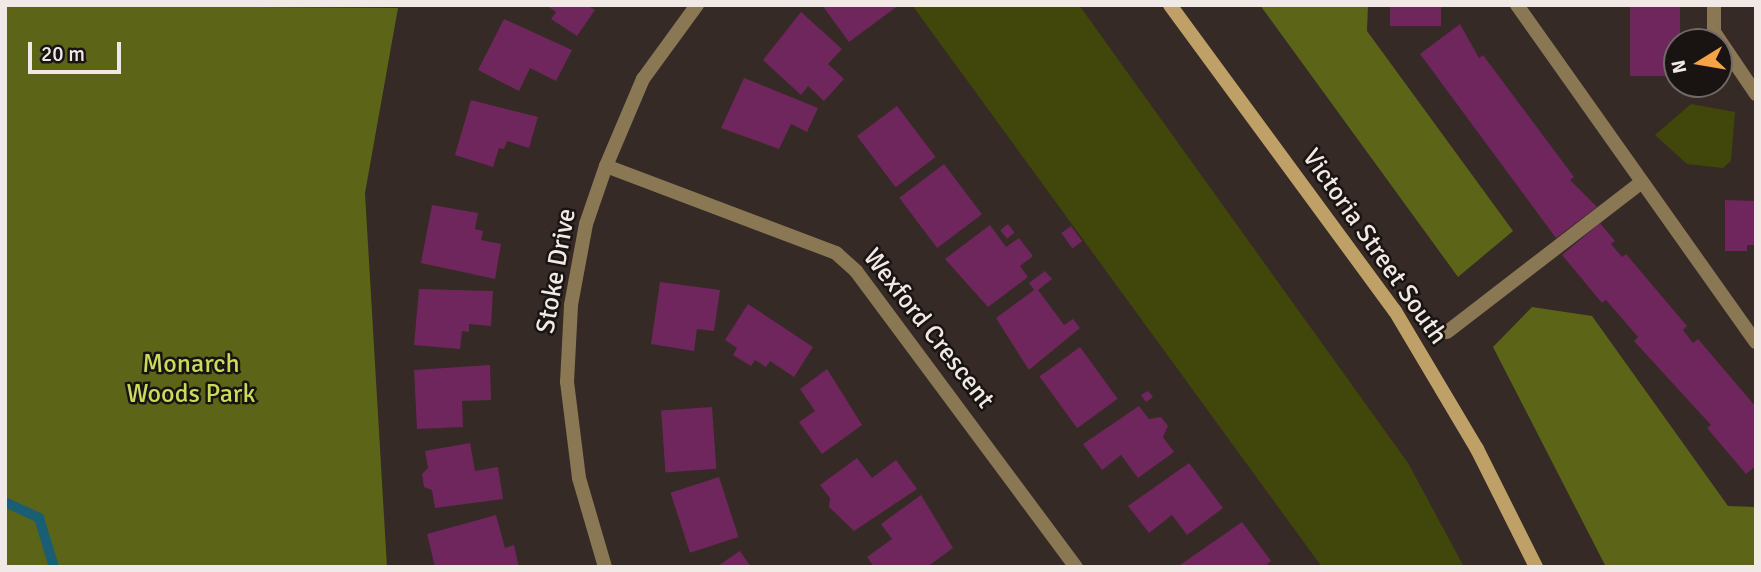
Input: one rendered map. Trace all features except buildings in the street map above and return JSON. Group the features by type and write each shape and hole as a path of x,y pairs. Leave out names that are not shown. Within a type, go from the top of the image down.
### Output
{"main road":[{"name":"Victoria Street South","path":"1170,5 1395,311 1477,449 1536,567"}],"street":[{"name":"Stoke Drive","path":"605,567 579,478 567,382 571,304 586,224 606,166 643,79 697,5"},
{"path":"1517,5 1756,342"},
{"path":"1714,5 1714,32 1756,94"},
{"name":"Wexford Crescent","path":"606,166 836,253 856,271 1076,567"},
{"path":"1447,332 1643,183"}],"green space":[{"name":"Monarch Woods Park","path":"5,5 398,8 365,193 387,567 5,567"},
{"path":"912,5 1079,5 1408,463 1464,567 1322,567"},
{"path":"1260,5 1368,5 1367,31 1513,231 1458,277"},
{"path":"1691,104 1735,112 1731,161 1723,168 1687,164 1655,135"},
{"path":"1532,307 1592,316 1728,506 1756,507 1756,567 1606,567 1493,347"}],"waterway":[{"path":"5,502 39,518 54,567"}]}
